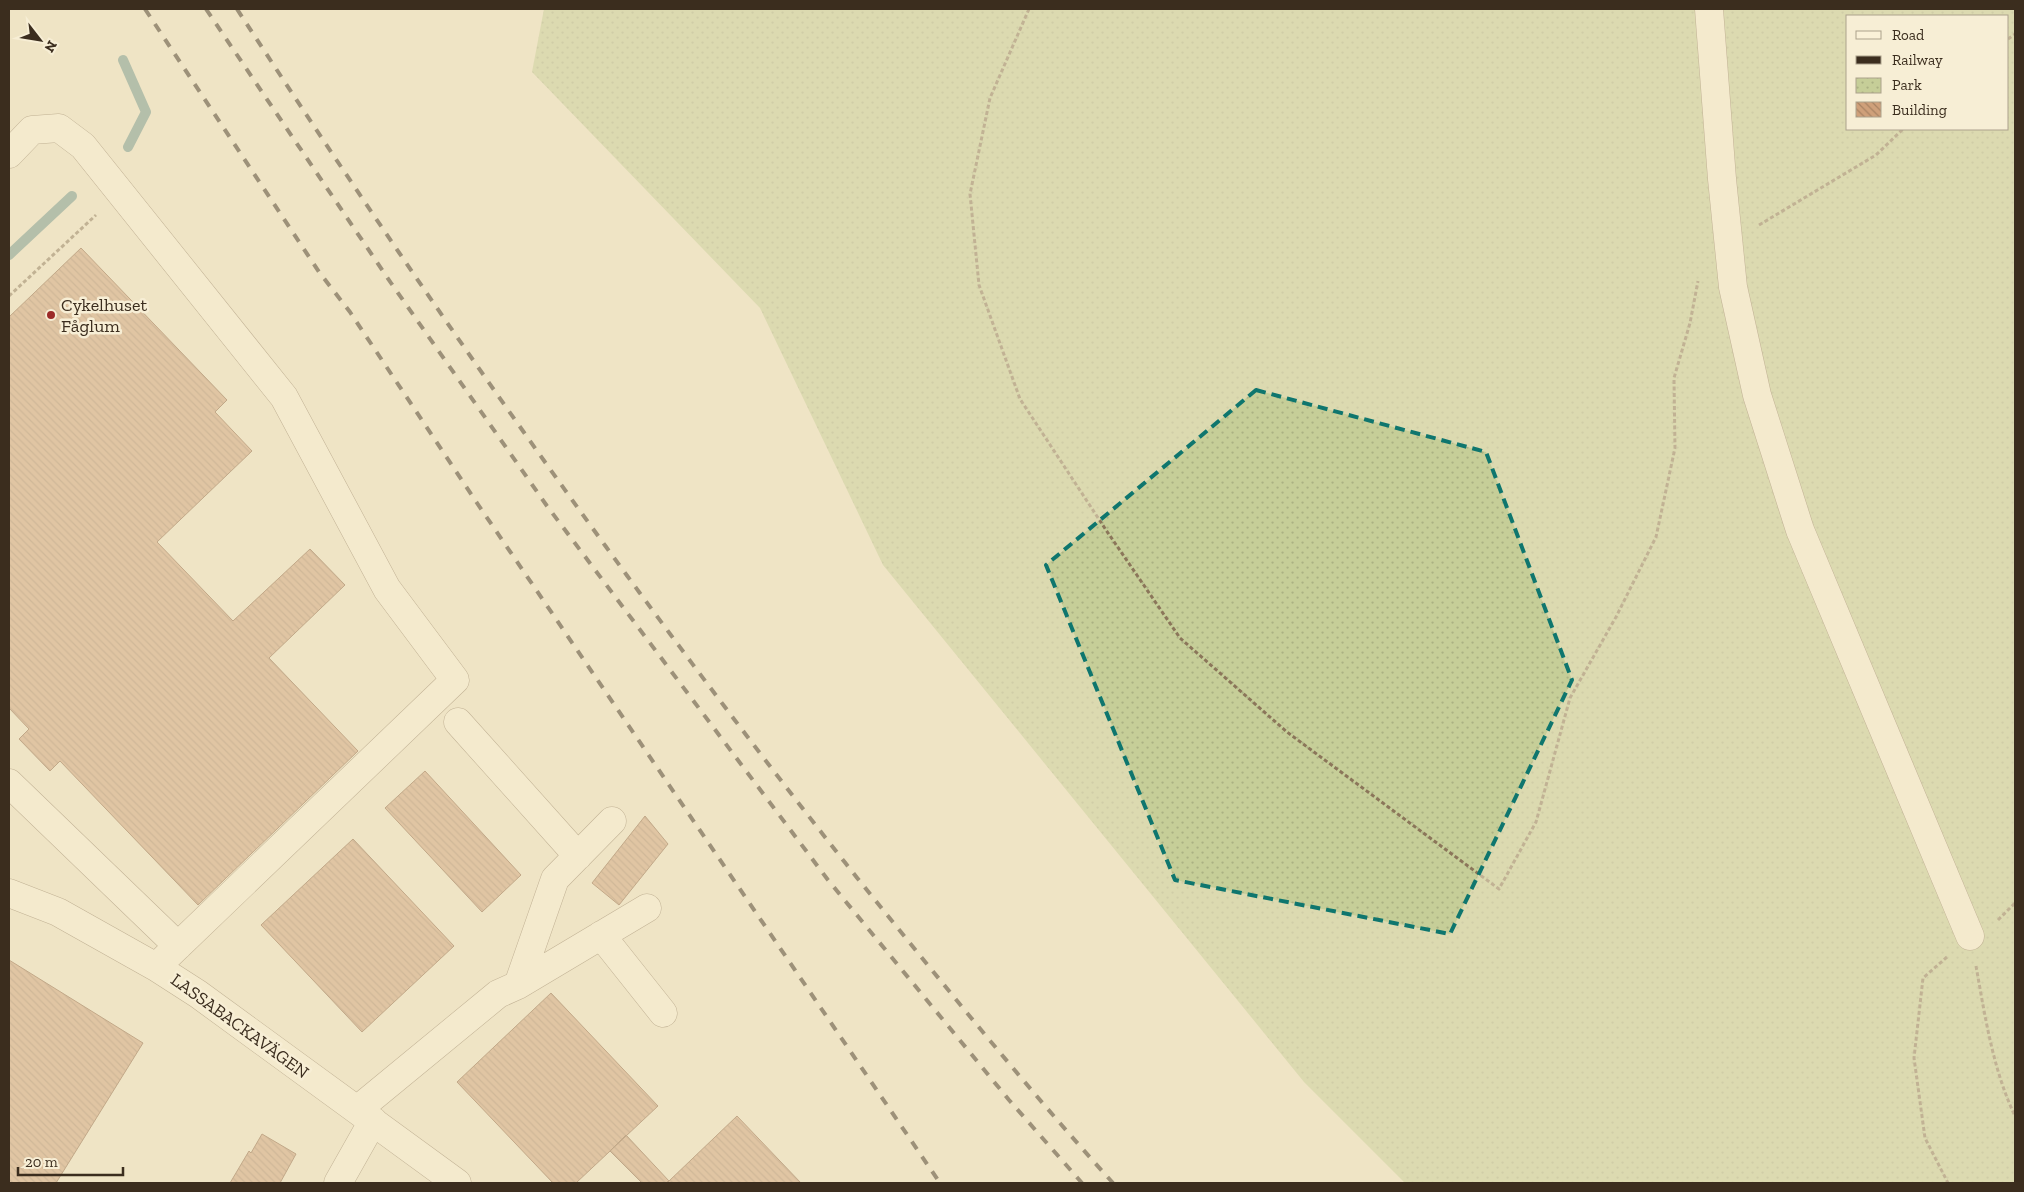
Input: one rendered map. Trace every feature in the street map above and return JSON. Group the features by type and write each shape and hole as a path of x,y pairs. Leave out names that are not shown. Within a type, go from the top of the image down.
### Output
{"street":[{"path":"1709,9 1728,247 1733,287 1757,395 1800,530 1970,936"},
{"path":"9,154 32,130 59,128 83,146 284,397 387,590 455,680 156,967"},
{"path":"458,722 578,856"},
{"path":"12,791 178,946"},
{"path":"518,985 555,880 612,822"},
{"name":"LASSABACKAVÄGEN","path":"9,893 58,912 156,967 198,994 457,1183"},
{"path":"338,1183 365,1116 498,994 518,985 647,908"},
{"path":"601,935 663,1012"}],"path":[{"path":"1029,9 990,98 970,194 979,285 1020,399 1180,638 1287,732 1499,889 1536,822 1570,698 1616,617 1656,537 1675,448 1674,378 1690,323 1699,276 1728,247 1766,220 1876,155 1902,130"},
{"path":"9,296 119,193"},
{"path":"1970,936 1987,1026 2007,1099 2015,1116"},
{"path":"1948,1183 1925,1138 1914,1058 1922,978 1970,936"}],"highlighted area":[{"path":"1256,390 1486,452 1572,680 1450,934 1175,880 1046,565"}],"green space":[{"path":"544,9 2015,9 2015,1183 1405,1183 1304,1082 883,565 760,308 532,72"}],"building":[{"path":"81,248 227,400 215,412 252,451 157,542 233,621 310,549 345,585 269,658 358,751 198,905 60,761 50,771 19,739 29,729 9,708 9,317"},
{"path":"425,771 521,875 482,912 385,808"},
{"path":"645,816 668,844 619,905 592,883"},
{"path":"353,839 454,946 362,1032 261,925"},
{"path":"9,960 143,1043 56,1183 9,1183"},
{"path":"551,993 658,1106 576,1183 553,1183 457,1082"},
{"path":"737,1116 801,1183 666,1183 669,1181"},
{"path":"262,1134 296,1154 280,1183 230,1183 249,1151 251,1153"},
{"path":"626,1135 669,1181 666,1183 642,1183 610,1151"}],"waterway":[{"path":"123,60 146,112 128,147"},
{"path":"9,255 72,196"}],"railway":[{"path":"145,9 319,272 350,312 477,503 940,1183"},
{"path":"206,9 391,283 547,506 828,880 1009,1100 1082,1183"},
{"path":"237,9 462,344 539,454 698,671 862,884 1017,1073 1113,1183"}],"place":[{"name":"Cykelhuset Fåglum","path":"51,315"}]}
